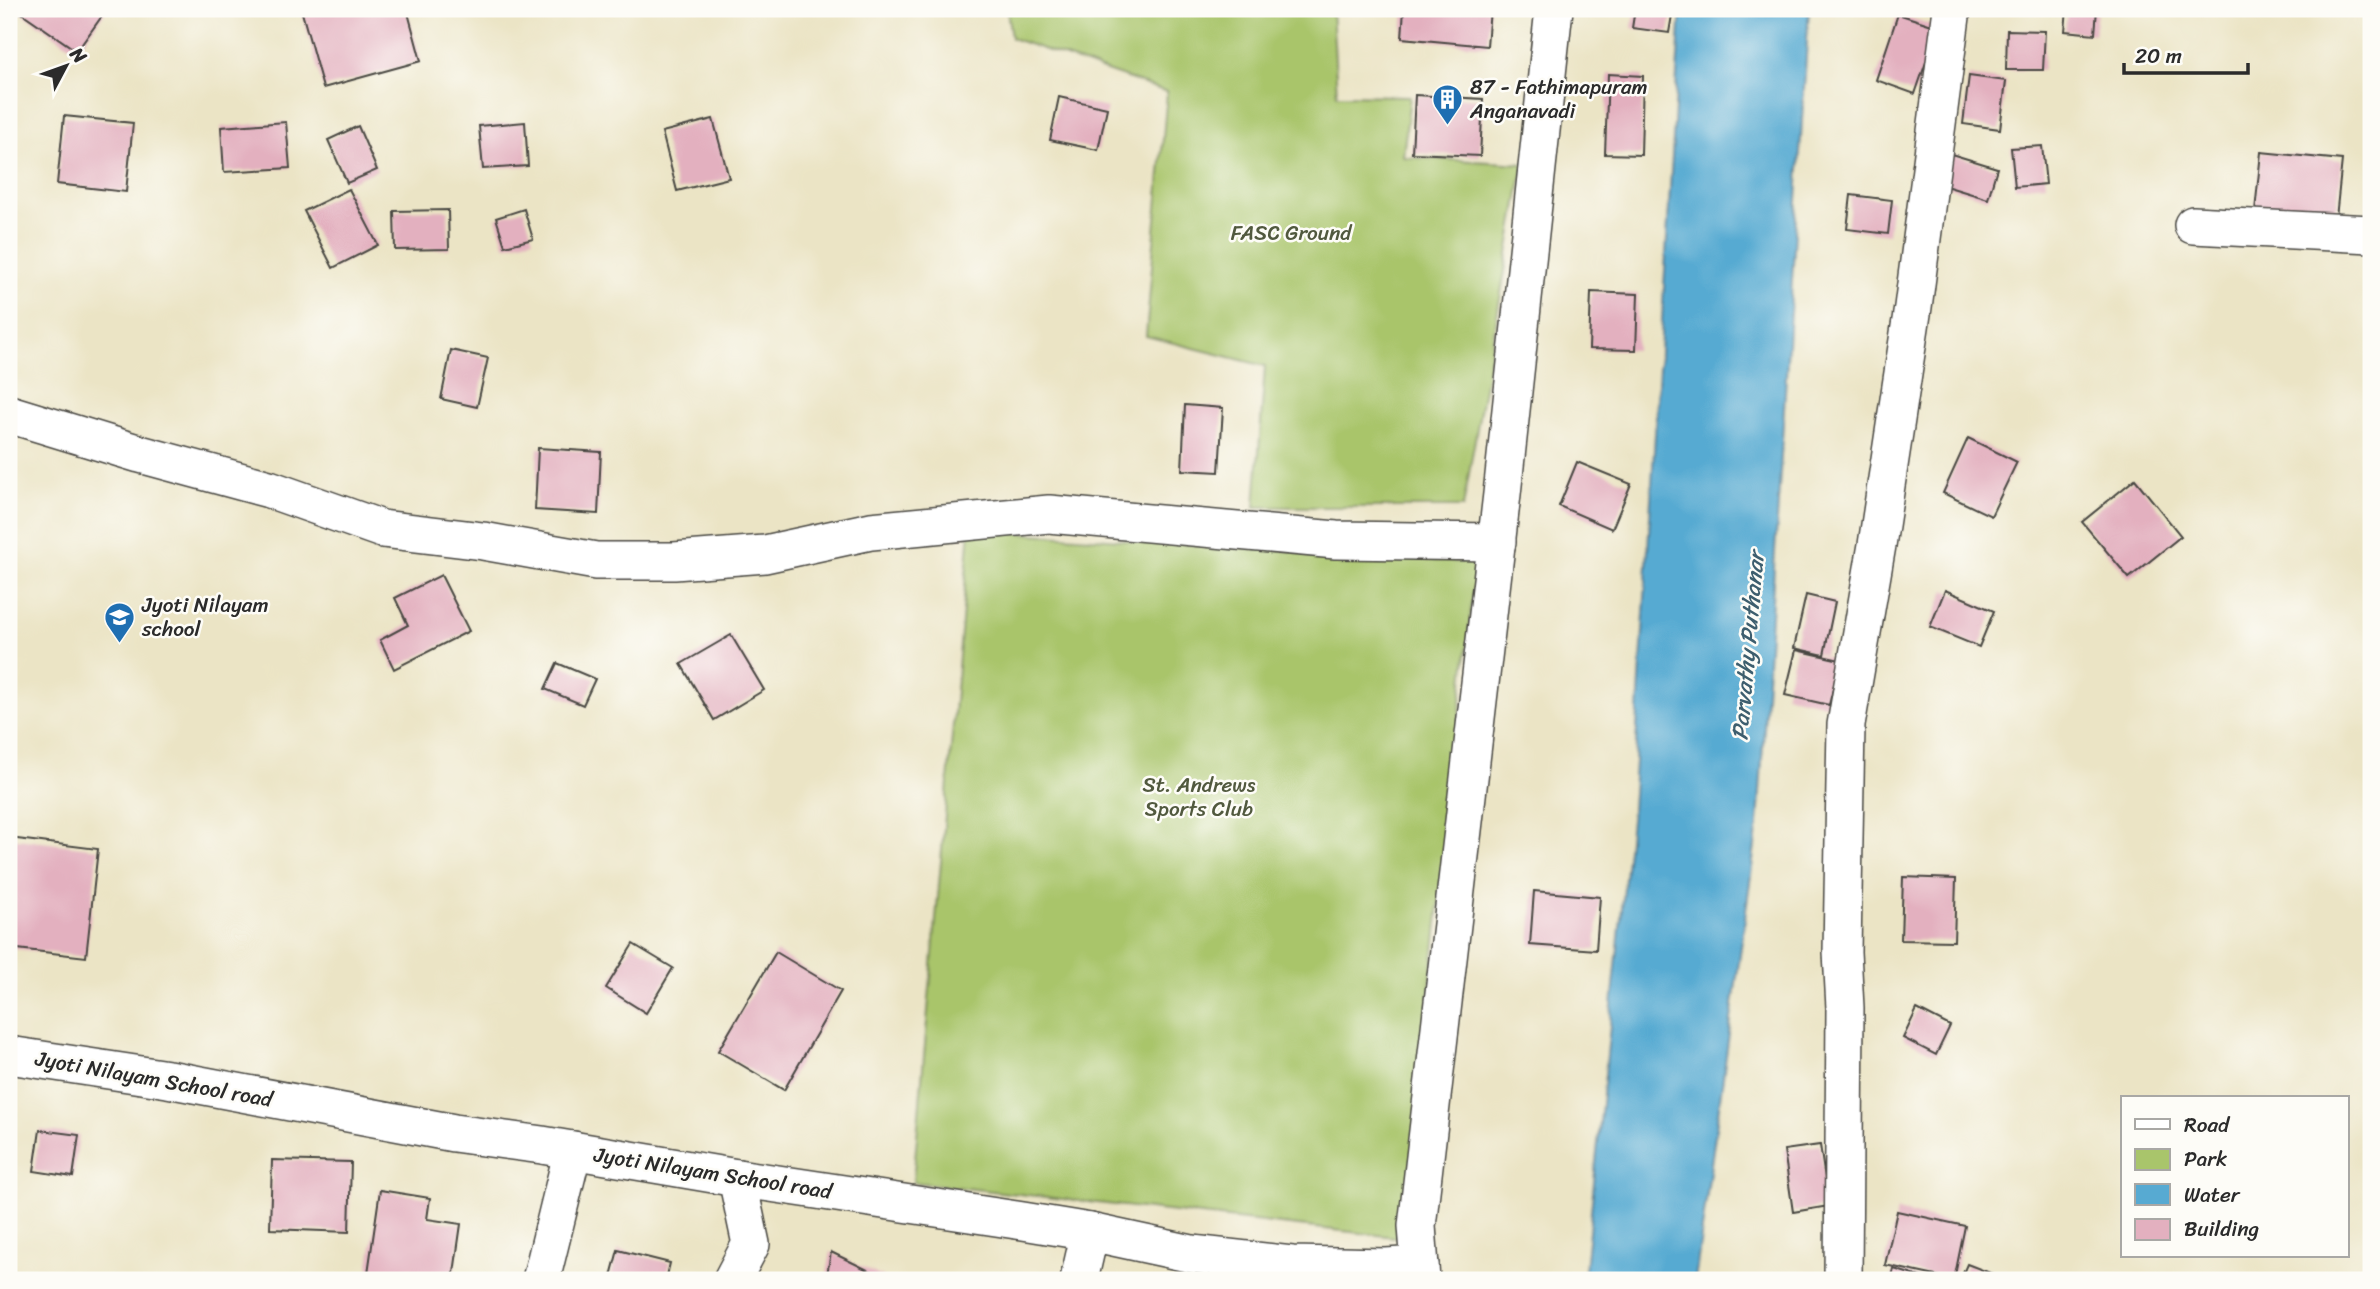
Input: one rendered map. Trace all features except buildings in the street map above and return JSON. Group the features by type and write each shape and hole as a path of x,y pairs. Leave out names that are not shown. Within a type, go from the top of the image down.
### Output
{"street":[{"path":"1420,1273 1417,1226 1497,541 1554,9"},
{"path":"1843,1280 1842,952 1846,725 1877,545 1913,307 1952,9"},
{"path":"2193,225 2371,234"},
{"path":"9,414 140,454 269,489 382,528 482,541 596,561 674,561 765,554 871,531 1049,514 1336,540 1497,541"},
{"name":"Jyoti Nilayam School road","path":"9,1055 168,1079 454,1133 1090,1232 1192,1254 1292,1265 1385,1268 1420,1273"},
{"path":"541,1280 573,1150"},
{"path":"732,1280 751,1244 737,1178"},
{"path":"1079,1280 1090,1232"}],"green space":[{"name":"FASC Ground","path":"1007,9 1332,9 1337,95 1410,96 1403,157 1524,164 1463,507 1255,507 1265,366 1146,336 1167,92 1011,38"},
{"name":"St. Andrews Sports Club","path":"970,530 1476,563 1403,1238 913,1182"}],"water":[{"name":"Parvathy Puthanar","path":"1681,9 1809,9 1758,824 1695,1280 1584,1280 1632,810"}],"place":[{"name":"87 - Fathimapuram Anganavadi","path":"1447,126"},
{"name":"Jyoti Nilayam school","path":"119,644"}]}
